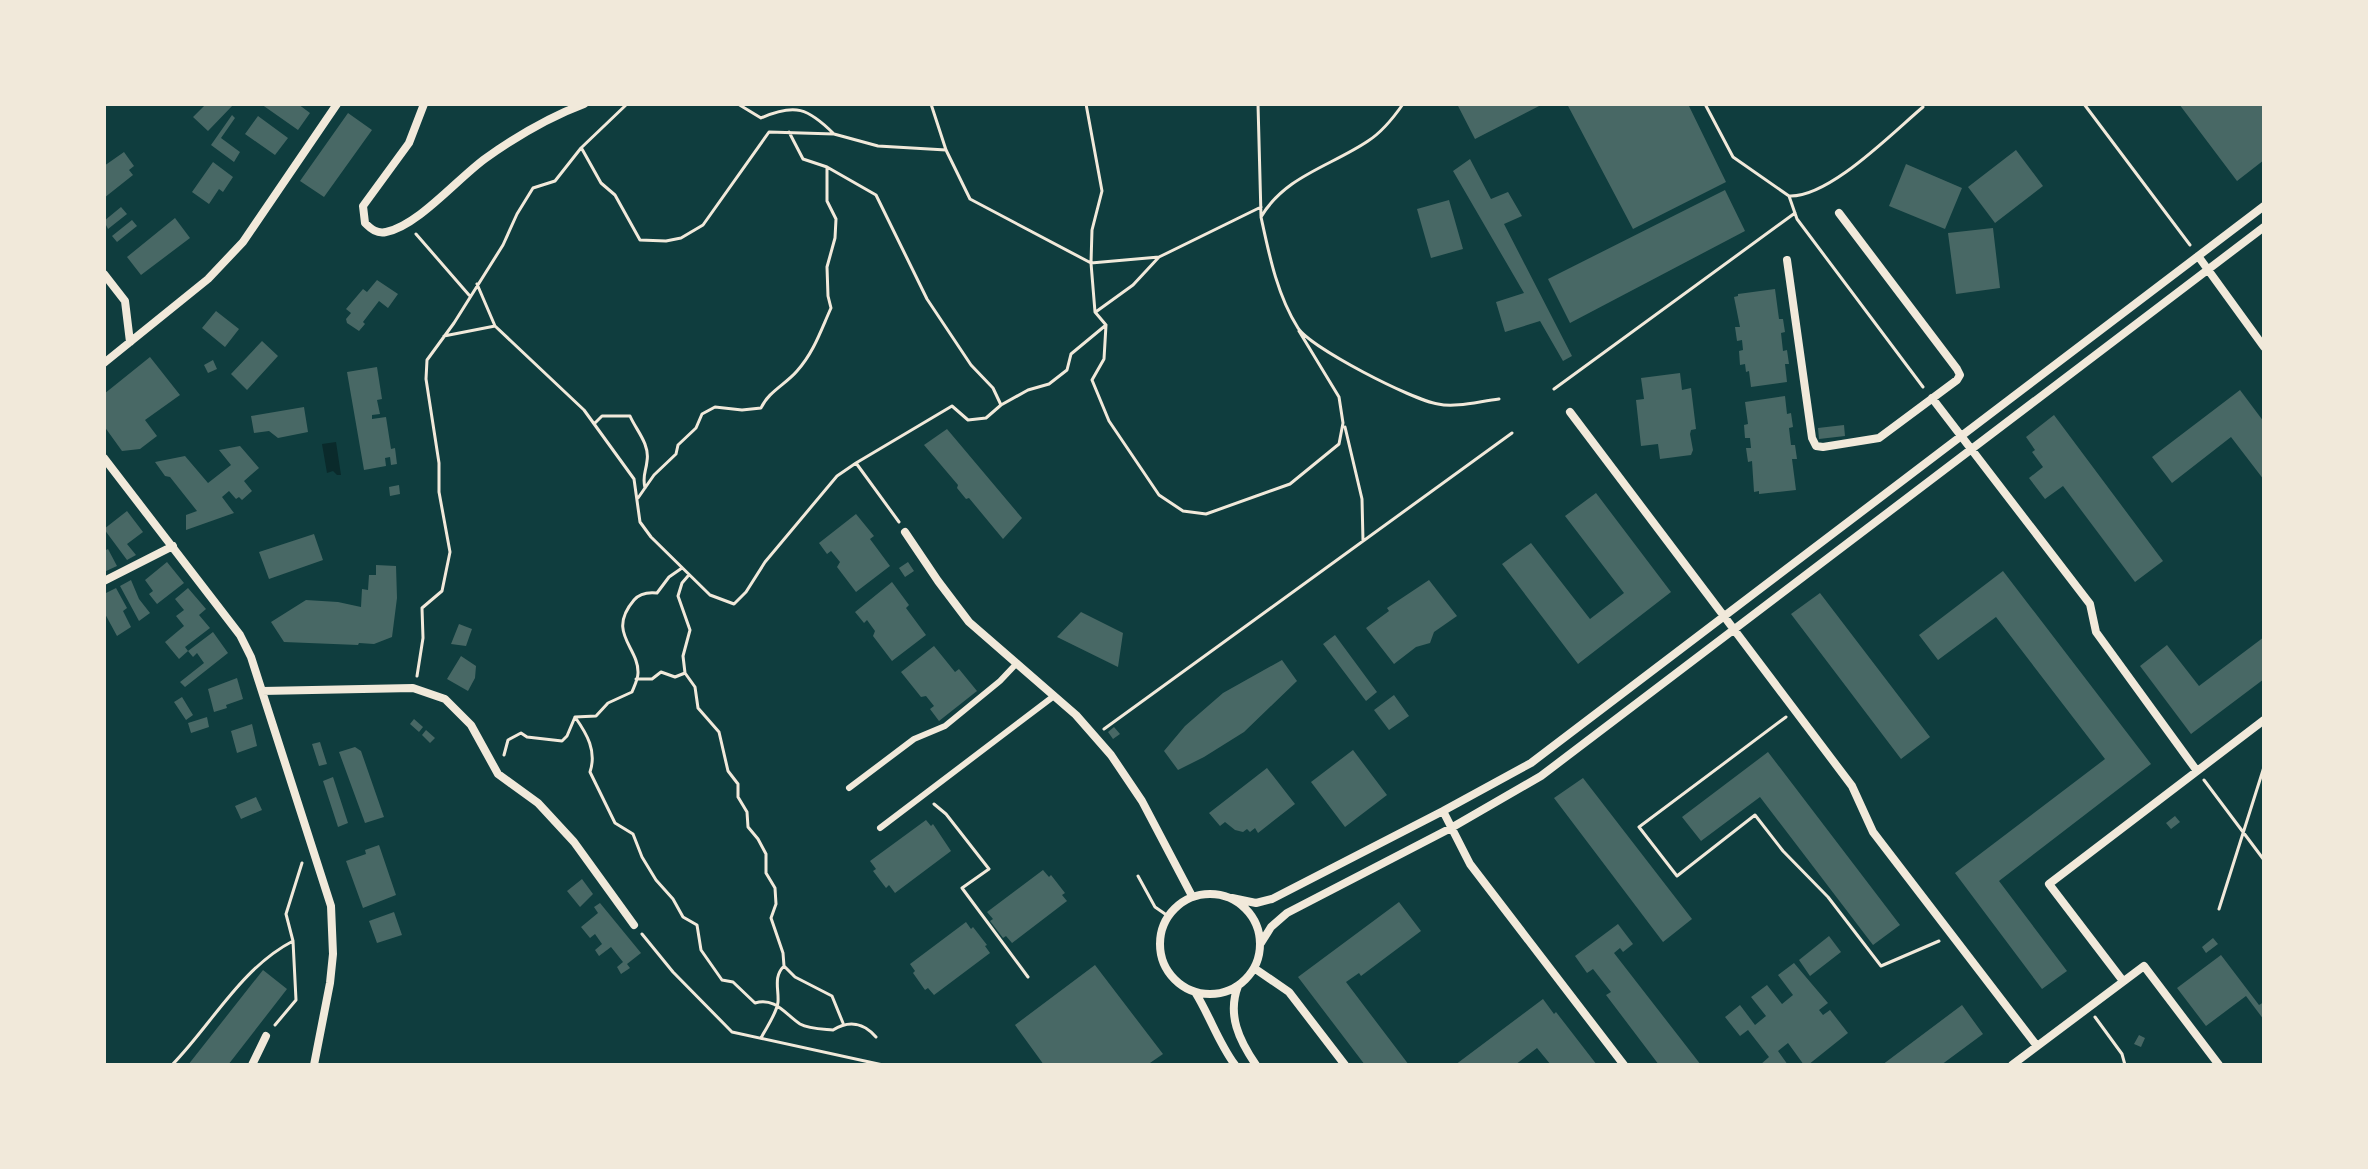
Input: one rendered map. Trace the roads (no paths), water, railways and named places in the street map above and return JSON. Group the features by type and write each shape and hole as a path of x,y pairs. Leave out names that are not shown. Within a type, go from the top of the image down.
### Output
{"street":[{"path":"104,363 208,279 243,242 337,104"},
{"path":"424,104 409,143 363,206 365,223 374,231 386,233 406,223 484,159 554,115 584,104"},
{"path":"1238,986 1225,992 1195,992 1181,985 1170,974 1162,961 1159,945 1161,930 1178,904 1192,896 1219,894 1256,903 1272,899 1531,763 2264,206"},
{"path":"1787,260 1812,438 1816,446 1879,438 1957,380 1960,375 1957,369 1839,213"},
{"path":"1256,1065 1236,1029 1233,999 1238,986 1254,968 1261,943 1271,927 1287,913 1451,828 1541,776 2264,227"},
{"path":"2198,256 2264,347"},
{"path":"104,274 125,301 130,342"},
{"path":"1932,398 2090,604 2096,632 2197,771"},
{"path":"1570,412 1852,786 1873,832 2037,1046"},
{"path":"104,458 240,635 251,657 331,906 333,954 330,983 314,1065"},
{"path":"905,532 969,622 1054,696 1094,736 1142,801 1192,896"},
{"path":"104,581 173,546"},
{"path":"262,691 413,688 445,699 471,725 498,774 538,803 574,842 634,925"},
{"path":"2123,981 2049,884 2264,720"},
{"path":"1443,811 1470,864 1624,1065"},
{"path":"1232,898 1253,917 1261,943"},
{"path":"2012,1065 2144,966 2219,1065"},
{"path":"1254,968 1289,992 1345,1065"},
{"path":"1195,992 1219,1042 1235,1065"},
{"path":"252,1065 266,1036"}],"lane":[{"path":"849,788 914,739 945,726 1017,663"},
{"path":"880,828 1054,696"}],"water":[{"path":"336,442 341,475 333,471 327,473 322,444"}]}
